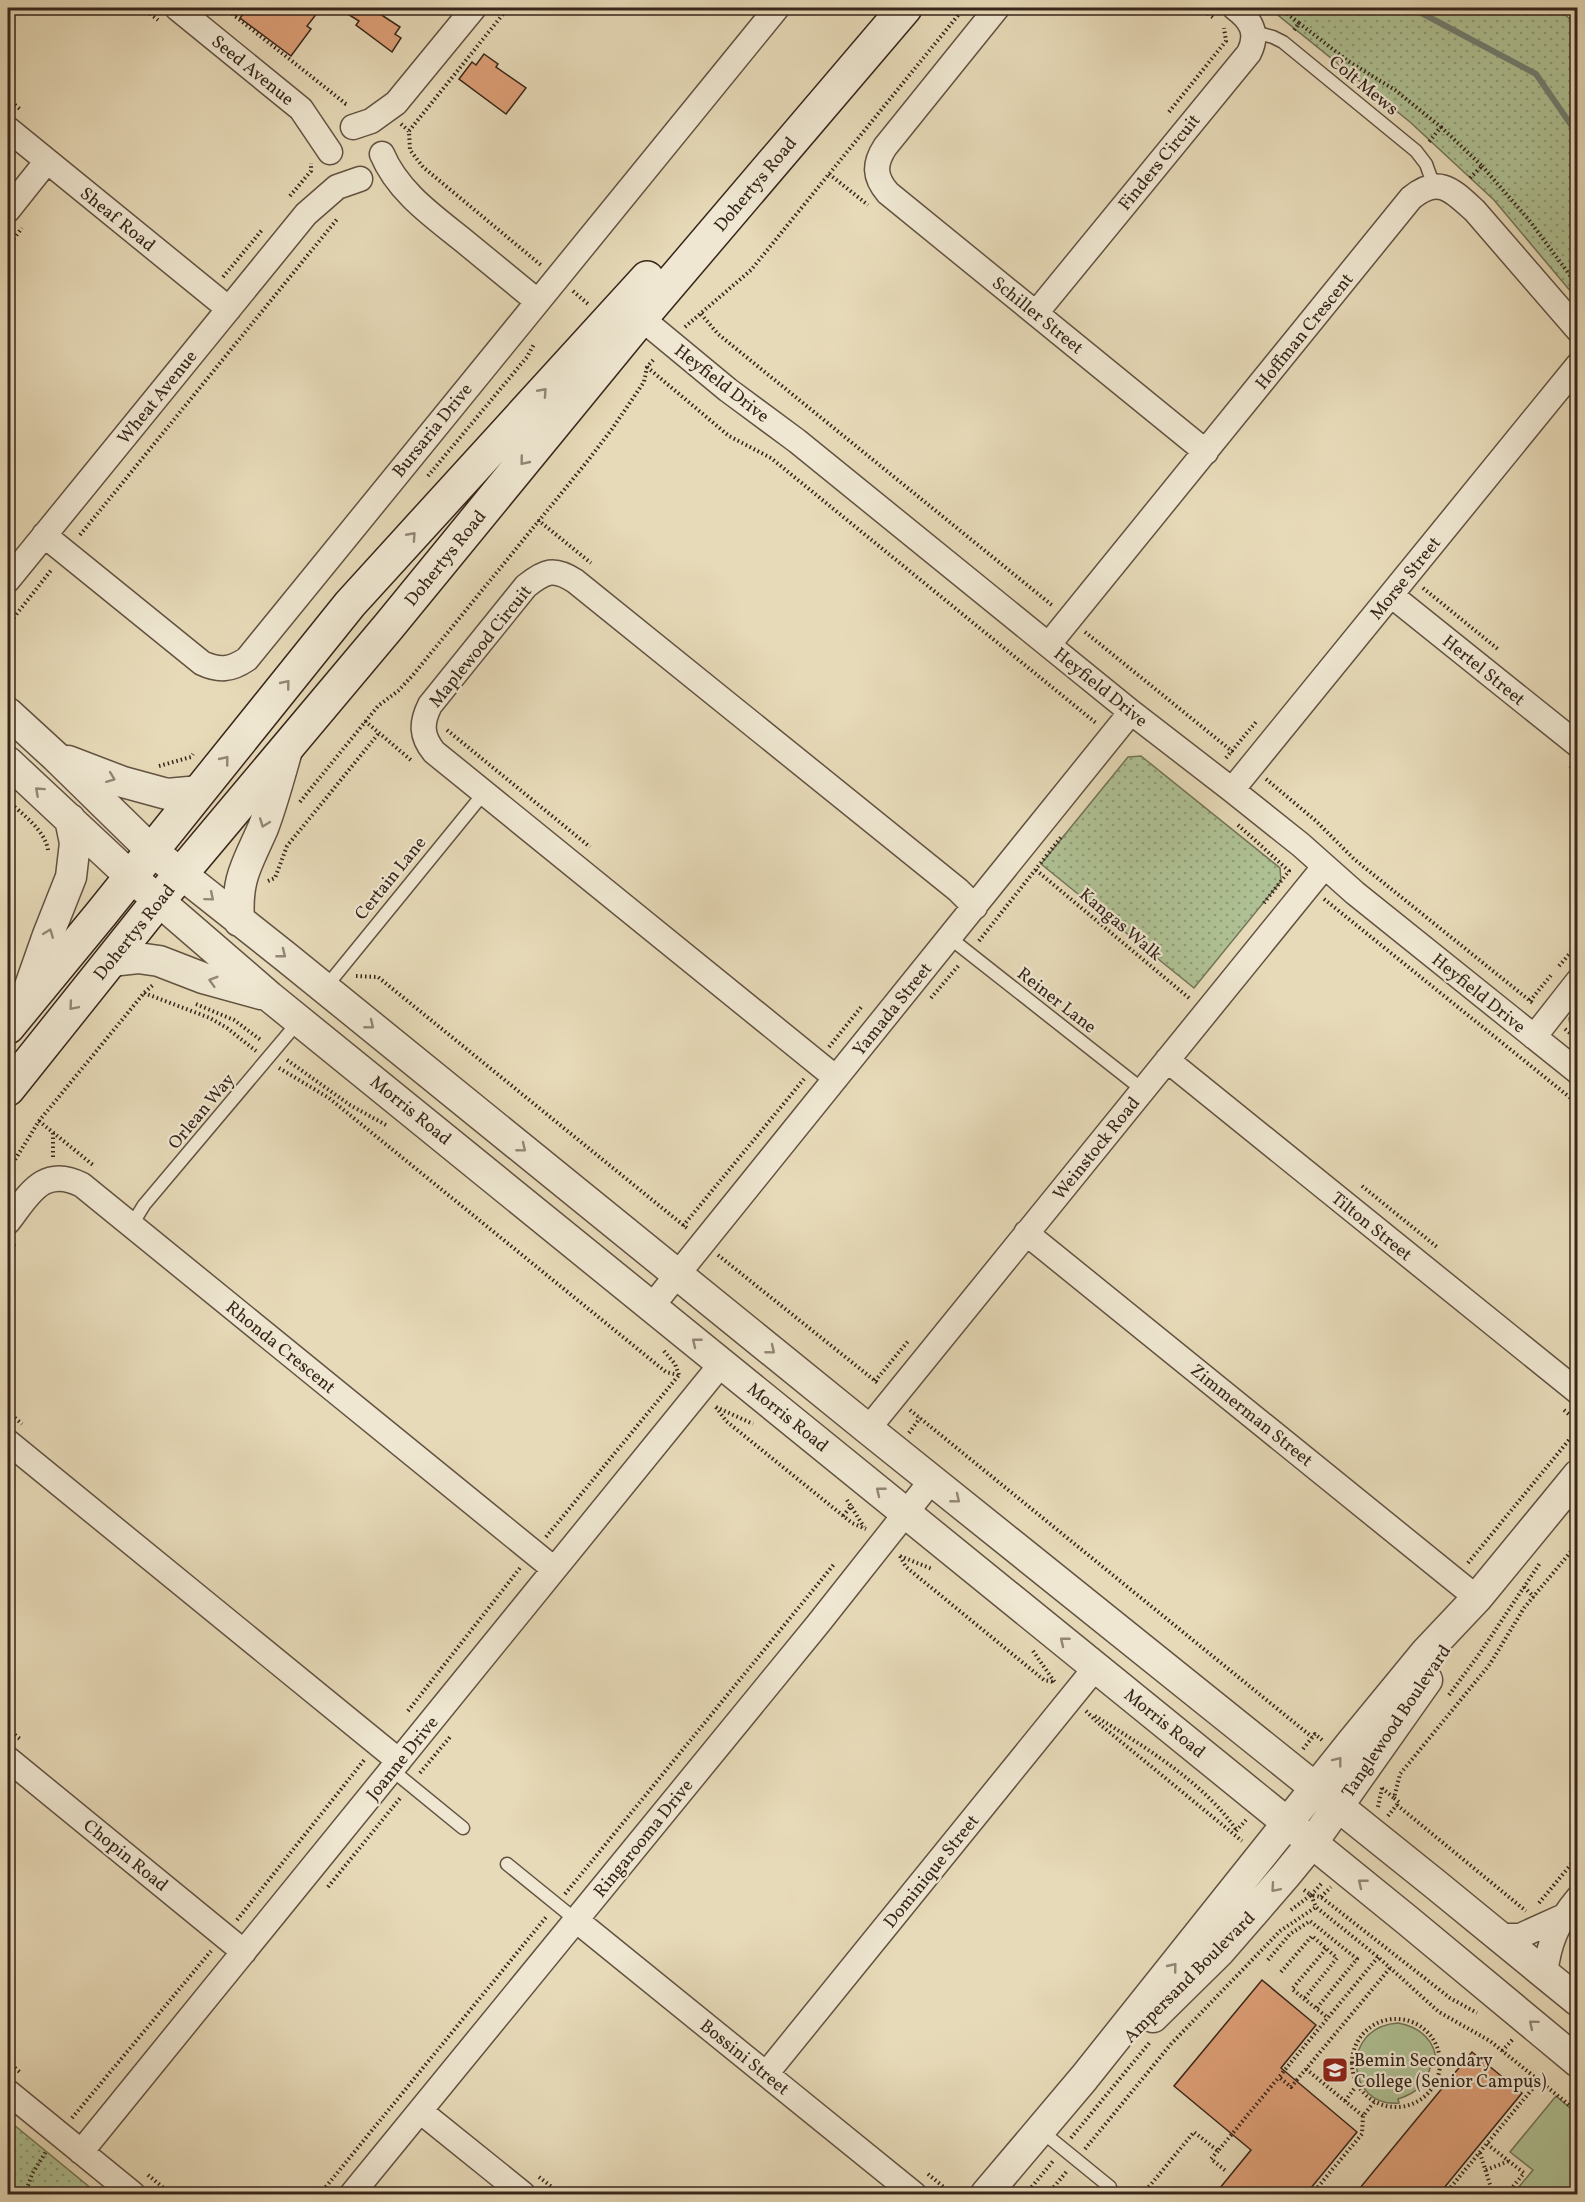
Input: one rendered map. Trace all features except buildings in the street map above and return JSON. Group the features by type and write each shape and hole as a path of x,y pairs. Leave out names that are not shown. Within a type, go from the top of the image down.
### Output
{"main road":[{"name":"Dohertys Road","path":"15,1018 350,604 619,311 895,19"},
{"name":"Dohertys Road","path":"8,1089 159,900 288,747 619,311"}],"street":[{"path":"397,114 351,127 338,134 324,156 337,171 352,179 362,178 375,172 380,165 386,129 397,114 474,8"},
{"name":"Bursaria Drive","path":"44,535 202,663 213,668 226,669 237,666 247,659 777,8"},
{"name":"Schiller Street","path":"997,8 885,147 878,158 876,173 879,183 888,193 1206,452"},
{"name":"Seed Avenue","path":"169,15 202,15 301,109 324,156"},
{"path":"1225,18 1251,24 1254,32"},
{"name":"Finders Circuit","path":"1036,313 1249,53 1254,44 1254,32"},
{"name":"Seed Avenue","path":"301,109 351,127"},
{"path":"351,127 361,127 375,135 399,183 417,203"},
{"name":"Sheaf Road","path":"8,129 229,309"},
{"name":"Wheat Avenue","path":"306,214 321,184 324,156"},
{"path":"8,210 47,161"},
{"path":"362,178 394,189 417,203 537,301"},
{"name":"Wheat Avenue","path":"8,580 306,214 337,188 362,178"},
{"name":"Hoffman Crescent","path":"1057,651 1206,452 1411,198 1423,189 1444,189"},
{"path":"1444,189 1475,211 1578,330"},
{"name":"Heyfield Drive","path":"619,311 668,341 728,390 797,441 1131,712 1301,845 1324,867 1578,1072"},
{"name":"Morse Street","path":"1232,790 1578,365"},
{"name":"Maplewood Circuit","path":"836,1078 434,752 426,742 423,731 424,718 429,705 526,586 537,577 549,573 562,573 949,883 975,907"},
{"name":"Hertel Street","path":"1391,595 1578,745"},
{"name":"Yamada Street","path":"652,1306 1131,712"},
{"path":"8,713 151,850 239,921 333,978 677,1274 1374,1834 1578,2001"},
{"path":"239,921 238,900 242,873 263,826 288,747"},
{"path":"56,757 123,782 166,794 200,791"},
{"name":"Morris Road","path":"8,762 130,876 270,997 1312,1842 1578,2061"},
{"path":"15,1018 71,877 75,843 70,819"},
{"name":"Weinstock Road","path":"868,1429 1324,867"},
{"path":"111,961 138,958 159,961 203,978 270,997"},
{"path":"1534,1037 1578,981"},
{"name":"Tilton Street","path":"1167,1060 1578,1392"},
{"name":"Rhonda Crescent","path":"8,1222 42,1182 57,1177 82,1185 554,1569"},
{"name":"Zimmerman Street","path":"1026,1233 1043,1244 1477,1598"},
{"name":"Joanne Drive","path":"81,2152 722,1363"},
{"path":"8,1442 395,1766"},
{"name":"Tanglewood Boulevard","path":"1312,1842 1327,1797 1426,1652 1477,1598 1578,1475"},
{"name":"Ringarooma Drive","path":"352,2194 932,1480"},
{"name":"Dominique Street","path":"766,2074 1096,1667"},
{"name":"Chopin Road","path":"8,1759 244,1952"},
{"name":"Tanglewood Boulevard","path":"1288,1823 1327,1797"},
{"name":"Ampersand Boulevard","path":"986,2194 1052,2139 1084,2078 1288,1823"},
{"name":"Ampersand Boulevard","path":"1084,2078 1147,2023 1220,1951 1312,1842"},
{"path":"1545,1974 1551,1945 1562,1917 1578,1898"},
{"path":"1498,1936 1520,1936 1562,1917"},
{"name":"Bossini Street","path":"576,1920 914,2194"},
{"path":"8,2092 133,2194"},
{"path":"420,2111 523,2194"}],"lane":[{"name":"Colt Mews","path":"1254,32 1283,42 1418,155 1444,189"},
{"name":"Certain Lane","path":"333,978 484,793"},
{"name":"Reiner Lane","path":"950,938 1143,1090"},
{"name":"Orlean Way","path":"131,1226 144,1206 300,1020"},
{"path":"395,1766 411,1785 463,1828"},
{"path":"507,1864 576,1920"},
{"path":"1052,2139 1110,2187"}],"path":[{"path":"143,8 169,15"},
{"path":"225,8 345,104 373,104 397,114 410,150 423,167 556,278 619,311"},
{"path":"235,16 242,8"},
{"path":"397,114 508,8"},
{"path":"295,810 378,706 398,691 413,675 612,429 644,382 647,368 668,341 751,270 964,8"},
{"path":"1166,116 1226,41 1225,18 1201,8"},
{"path":"1280,8 1348,62 1395,90 1441,127 1482,166 1529,220 1578,286"},
{"path":"1283,42 1299,23"},
{"path":"1418,155 1441,127"},
{"path":"289,197 324,156"},
{"path":"1444,189 1482,166"},
{"path":"8,625 341,214"},
{"path":"210,294 267,223"},
{"path":"701,314 727,341 1251,766 1317,821 1354,859 1578,1040"},
{"path":"538,520 596,567"},
{"path":"1046,682 1057,651 1077,626 1093,623"},
{"path":"1213,776 1262,716"},
{"path":"1086,730 1094,721"},
{"path":"267,881 275,878 287,846 379,733"},
{"path":"8,801 38,829 47,844 48,853"},
{"name":"Kangas Walk","path":"1036,870 1189,998"},
{"path":"1289,871 1578,1104"},
{"path":"266,892 268,872"},
{"path":"333,978 352,975 378,977 1312,1737"},
{"path":"8,1171 39,1121 144,993 152,984 162,989"},
{"path":"144,993 210,1018 387,1126"},
{"path":"193,1002 234,1020 271,1055 286,1073 329,1098 666,1372 679,1375 675,1364 657,1344"},
{"path":"709,1417 716,1407"},
{"path":"716,1407 742,1417 757,1426"},
{"path":"716,1407 726,1421 852,1523 864,1527"},
{"path":"845,1497 864,1527"},
{"path":"857,1537 864,1527"},
{"path":"1374,1834 1399,1802 1394,1797 1400,1774 1490,1664 1524,1608 1578,1543"},
{"path":"320,2194 842,1555"},
{"path":"900,1556 906,1567 1044,1680 1055,1682"},
{"path":"1089,1713 1151,1750 1207,1797 1231,1822 1245,1843 1089,1713"},
{"path":"322,1894 455,1730"},
{"path":"1397,1805 1530,1914"},
{"path":"1537,1906 1578,1856"},
{"path":"1321,1898 1346,1870"},
{"path":"1311,1896 1316,1907 1378,1957 1439,2012 1490,2041 1578,2112"},
{"path":"1287,1912 1311,1896 1321,1898 1450,1998 1485,2017"},
{"path":"1048,2194 1171,2044 1280,1931 1316,1907"},
{"path":"1268,1960 1290,1934 1310,1921 1357,1959 1316,2009"},
{"path":"1281,1972 1311,1936 1338,1958 1304,1999"},
{"path":"1326,1949 1292,1989 1328,2018"},
{"path":"1226,2171 1212,2159 1378,1957"},
{"path":"1279,2077 1291,2087 1390,1968"},
{"path":"1397,2019 1410,2022 1426,2032 1437,2049 1440,2062 1438,2075 1424,2097 1412,2104 1400,2107 1374,2102 1357,2085 1352,2060 1358,2041 1372,2026 1397,2019"},
{"path":"1509,2034 1523,2045"},
{"path":"1026,2194 1052,2139 1150,2041"},
{"path":"1306,2068 1363,2116"},
{"path":"1445,2194 1539,2081"},
{"path":"1345,2101 1357,2085"},
{"path":"1312,2194 1362,2134 1363,2116 1374,2102"},
{"path":"1143,2194 1194,2132 1218,2151"},
{"path":"1487,2144 1524,2173 1507,2194"},
{"path":"25,2194 32,2174 47,2150"},
{"path":"1480,2152 1493,2194"},
{"path":"1485,2170 1509,2161"},
{"path":"147,2175 171,2194"},
{"path":"1452,2186 1455,2194"},
{"path":"1317,2188 1325,2194"}],"green space":[{"path":"1269,8 1557,8 1577,25 1577,299 1494,200 1410,122"},
{"path":"1141,756 1280,868 1281,881 1194,988 1041,864 1128,757"},
{"path":"1577,1008 1577,1037 1571,1032 1569,1018"},
{"path":"1398,2023 1426,2036 1436,2056 1436,2065 1431,2065 1420,2087 1398,2099 1399,2103 1381,2101 1368,2093 1360,2081 1356,2066 1358,2051 1366,2038 1379,2028"},
{"path":"1556,2096 1577,2114 1577,2194 1513,2194 1533,2170 1510,2152"},
{"path":"8,2120 98,2194 8,2194"}],"waterway":[{"path":"1412,8 1536,74 1578,135"}],"place":[{"name":"Bemin Secondary College (Senior Campus)","path":"1335,2070"}]}
